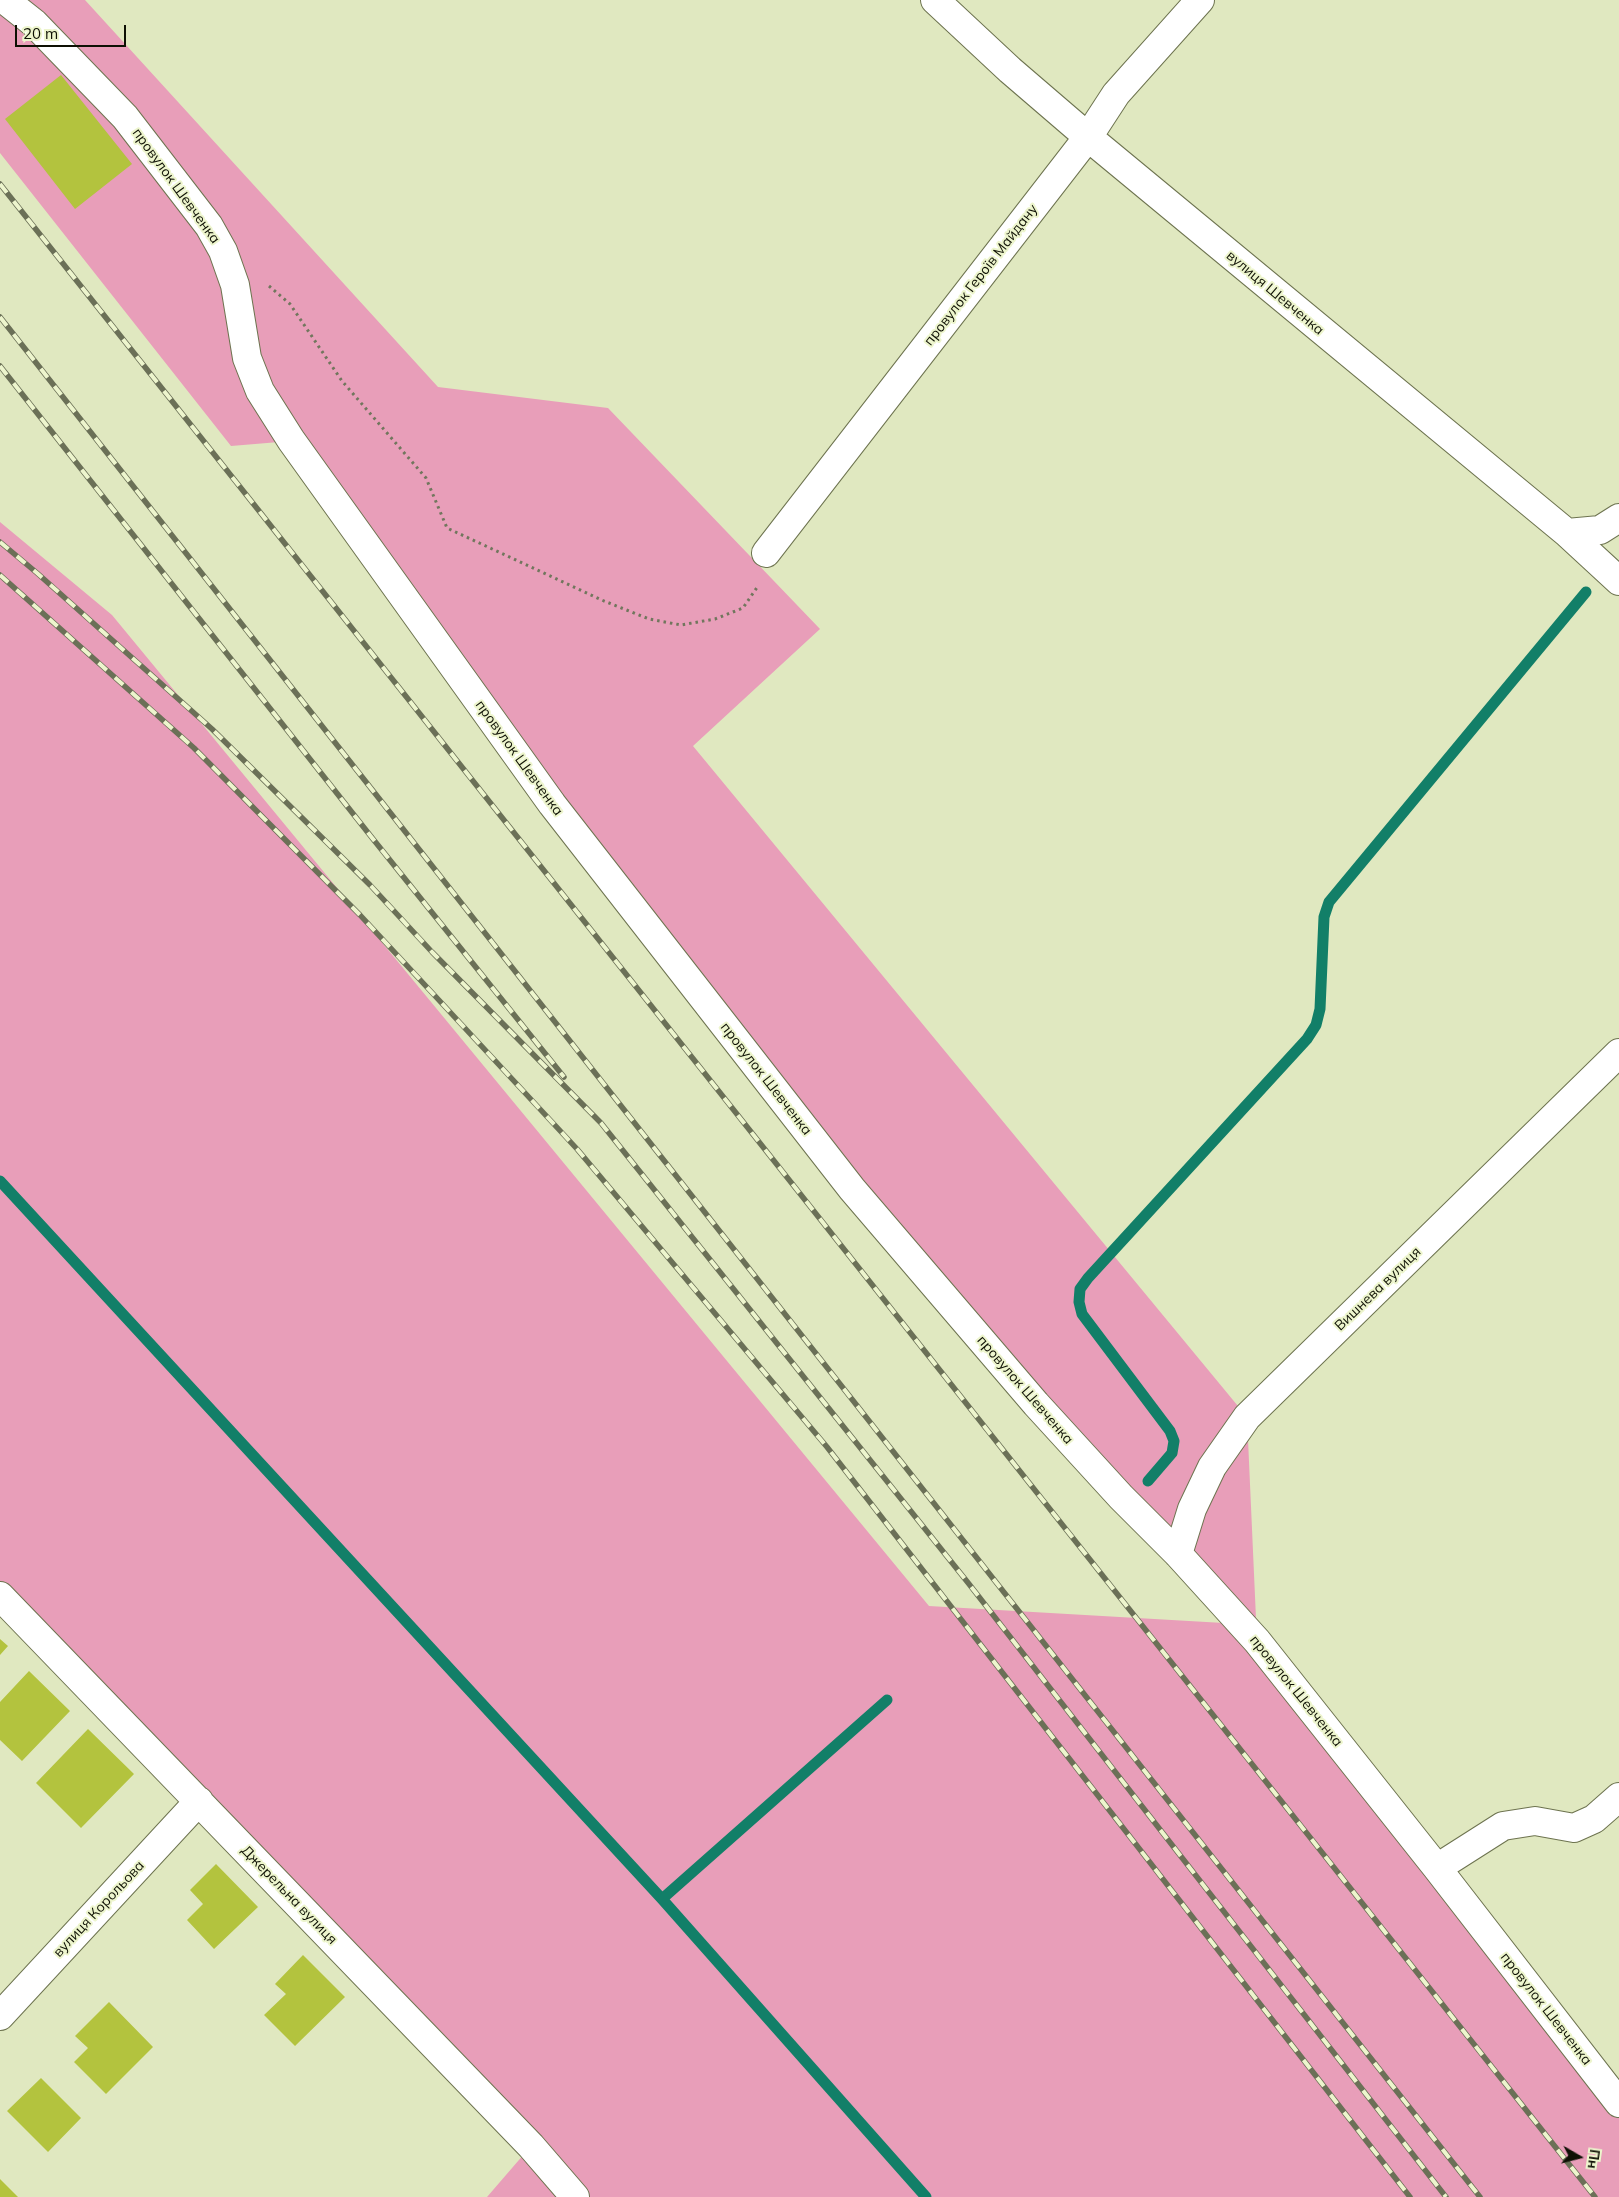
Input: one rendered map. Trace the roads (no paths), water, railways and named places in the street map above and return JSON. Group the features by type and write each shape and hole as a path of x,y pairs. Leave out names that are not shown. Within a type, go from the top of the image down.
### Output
{"street":[{"name":"провулок Шевченка","path":"5,0 34,23 125,117 209,226 224,251 235,285 247,358 260,391 291,440 552,804 852,1189 1036,1404 1120,1497 1178,1554 1257,1641 1437,1868 1619,2103"},
{"name":"вулиця Шевченка","path":"935,0 1010,70 1088,137 1568,533 1619,581"},
{"name":"провулок Героїв Майдану","path":"766,553 1088,137 1116,94 1200,0"},
{"path":"1568,533 1600,530 1619,518"},
{"name":"Вишнева вулиця","path":"1178,1554 1192,1509 1212,1467 1248,1417 1619,1053"},
{"name":"Джерельна вулиця","path":"0,1596 524,2138 575,2197"},
{"path":"1437,1868 1503,1826 1535,1821 1574,1828 1594,1819 1619,1797"},
{"name":"вулиця Корольова","path":"0,2016 199,1801"}],"waterway":[{"path":"1148,1481 1172,1453 1174,1441 1170,1431 1082,1314 1079,1302 1080,1289 1307,1039 1316,1025 1320,1009 1324,917 1329,902 1586,592"},
{"path":"0,1181 662,1899 926,2197"},
{"path":"662,1899 887,1700"}],"railway":[{"path":"0,184 1595,2197"},
{"path":"0,317 1480,2197"},
{"path":"0,366 373,839 564,1077"},
{"path":"0,542 212,729 370,885 432,952 601,1123 969,1584 1446,2197"},
{"path":"0,575 194,748 360,915 577,1149 827,1447 1410,2197"}]}
